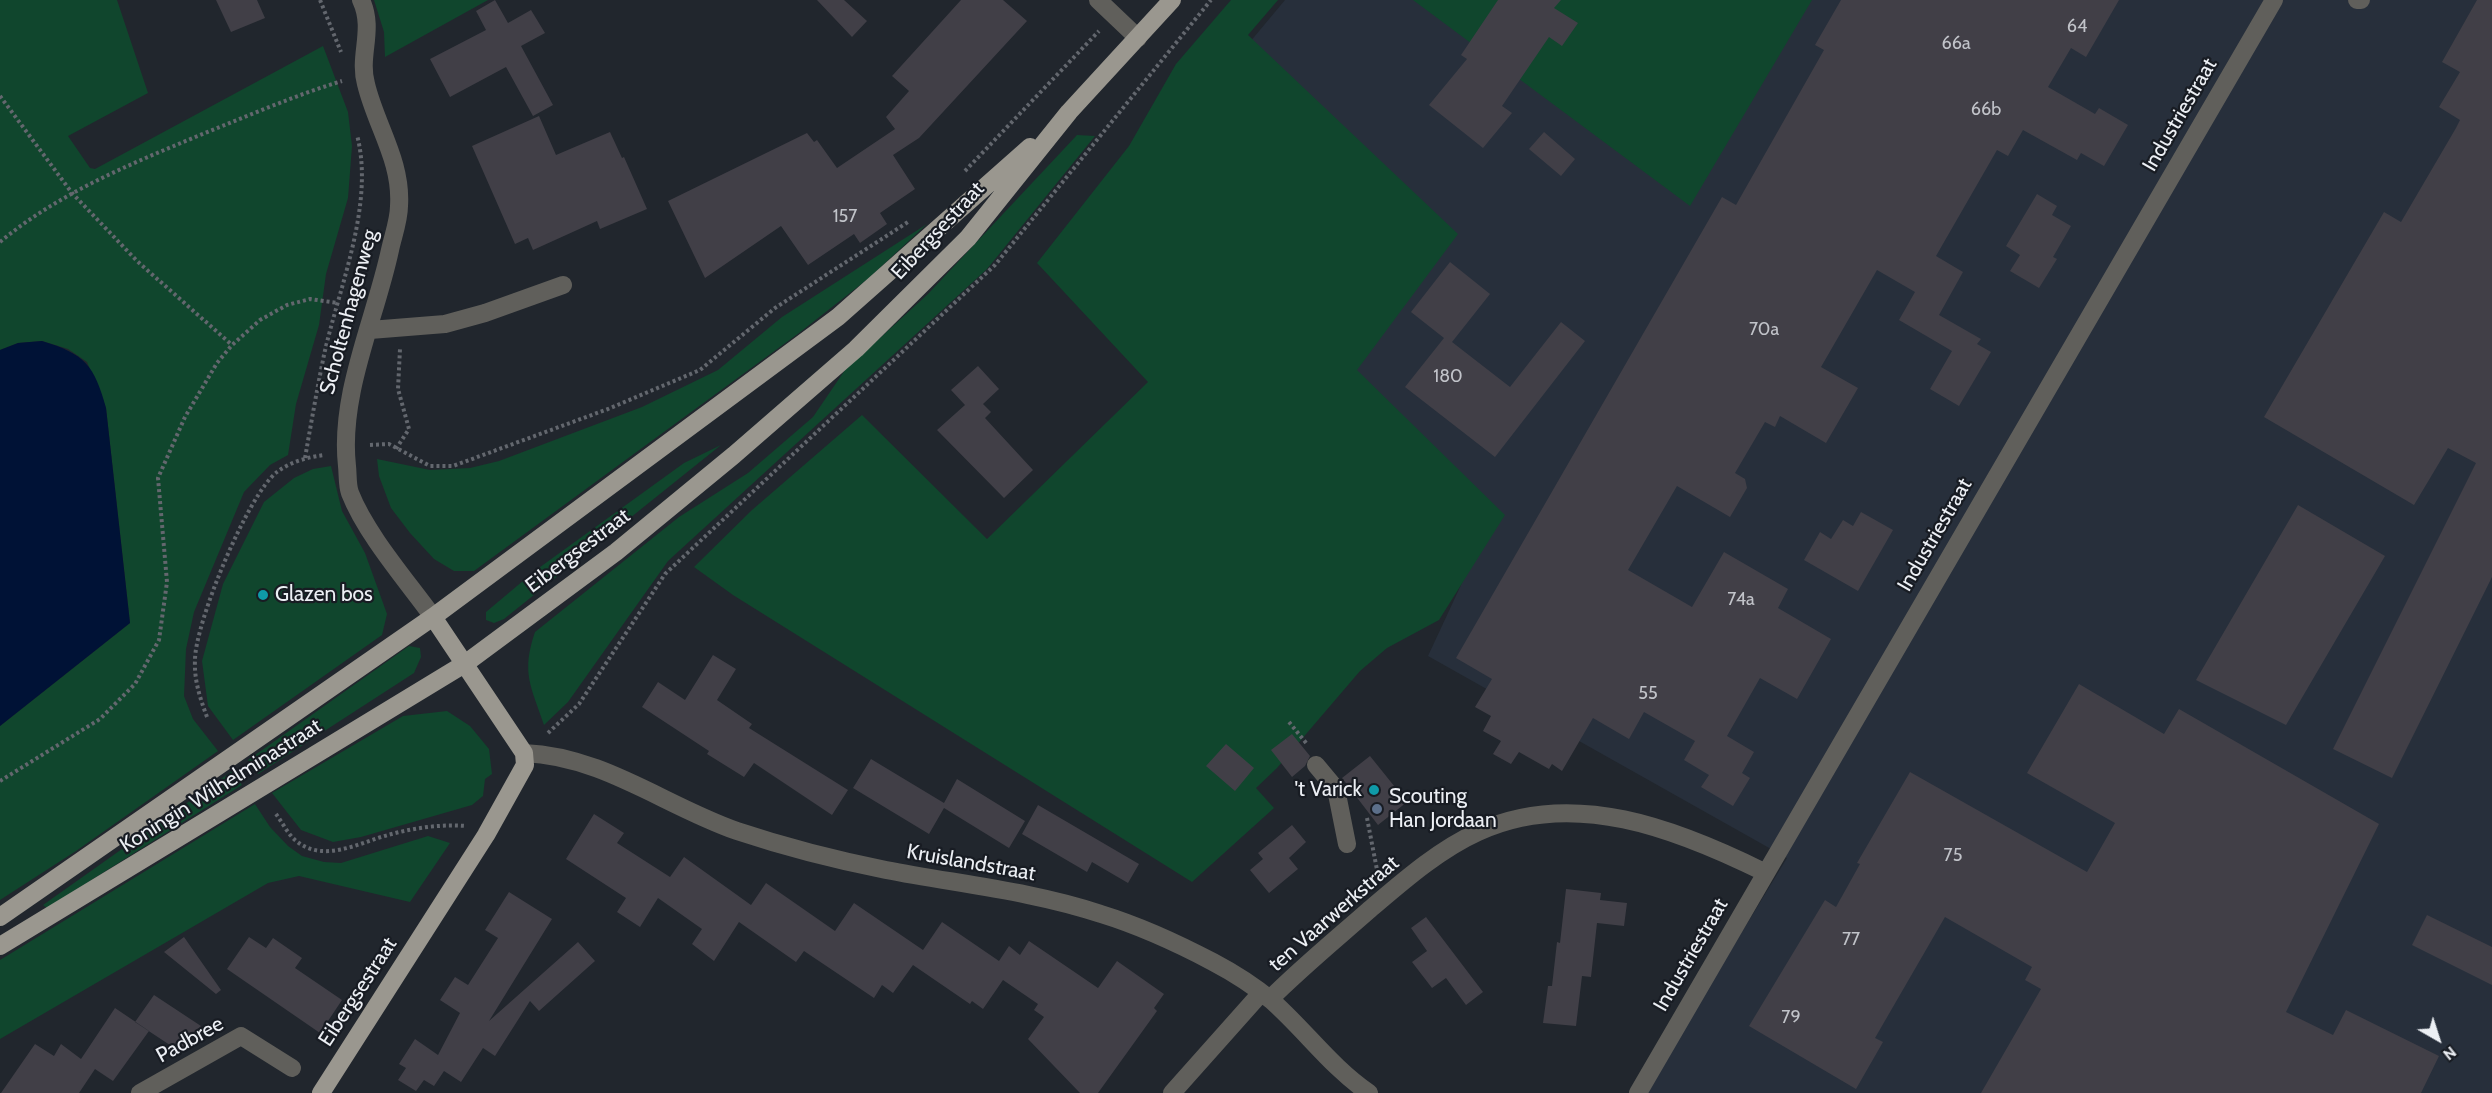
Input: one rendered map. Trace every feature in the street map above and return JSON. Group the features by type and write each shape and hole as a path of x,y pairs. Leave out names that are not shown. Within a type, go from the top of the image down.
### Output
{"main road":[{"name":"Eibergsestraat","path":"466,663 616,552 734,455 856,349 968,238 1069,112 1172,0"},
{"name":"Eibergsestraat","path":"433,617 838,317 1069,112"},
{"path":"433,617 466,663 524,753"},
{"name":"Koningin Wilhelminastraat","path":"0,917 433,617"},
{"name":"Koningin Wilhelminastraat","path":"0,946 466,663"},
{"name":"Eibergsestraat","path":"321,1093 486,835 525,765 524,753"}],"street":[{"name":"Scholtenhagenweg","path":"361,0 366,10 369,31 365,83 390,146 400,207 370,330 346,408 345,451 350,492 384,552 433,617"},
{"path":"1098,0 1137,38"},
{"name":"Industriestraat","path":"1638,1093 1764,872 2274,0"},
{"path":"370,330 445,324 485,313 563,285"},
{"name":"Kruislandstraat","path":"524,753 544,753 587,763 736,830 808,852 885,870 1020,893 1101,913 1161,936 1215,963 1265,996 1318,1048 1369,1093"},
{"path":"1316,765 1336,789 1347,844"},
{"name":"ten Vaarwerkstraat","path":"1172,1093 1265,996 1392,891 1443,852 1478,832 1528,816 1577,812 1621,819 1709,845 1764,872"},
{"name":"Padbree","path":"140,1093 241,1036 292,1068"}],"path":[{"path":"320,0 343,56"},
{"path":"524,753 579,704 673,565 995,266 1211,0"},
{"path":"957,180 1114,15"},
{"path":"344,72 346,90"},
{"path":"0,242 26,221 72,193 186,141 345,80"},
{"path":"0,96 72,193 137,261 232,345"},
{"name":"Scholtenhagenweg","path":"207,717 197,691 194,658 219,579 255,499 277,472 305,458 362,185 360,147 356,128"},
{"path":"345,451 378,443 396,448 430,466 453,466 666,386 700,370 776,308 910,220"},
{"path":"0,781 100,719 135,684 159,640 167,582 158,478 185,417 217,363 232,345 260,320 287,305 310,298 338,303"},
{"path":"396,448 409,429 398,389 400,327"},
{"path":"276,814 296,841 322,852 355,847 387,835 447,824 466,826 486,835"}],"shaded area":[{"path":"1285,0 2492,0 2492,1093 1644,1093 1787,858 1428,656 1481,542 1133,182"}],"green space":[{"path":"0,0 117,0 148,93 68,136 90,168 95,169 323,46 348,112 352,146 348,198 326,274 319,325 296,404 288,455 270,465 244,492 194,612 186,649 184,696 193,719 218,751 76,851 0,900 0,726 130,623 106,408 87,362 68,349 42,341 18,343 0,350"},
{"path":"374,0 488,0 385,57 384,32"},
{"path":"1231,0 1278,0 1248,35 1458,234 1357,370 1505,515 1439,620 1387,648 1360,671 1277,768 1256,788 1274,808 1192,882 733,595 694,567 752,510 862,415 987,539 1148,382 1037,263 1129,146 1176,64"},
{"path":"1413,0 1812,0 1690,206"},
{"path":"1077,135 1095,136 987,269 668,561 568,702 544,725 528,669 535,632 679,517 748,473 813,417 845,370 928,294"},
{"path":"927,224 869,278 799,333 474,571 454,571 434,559 391,508 379,476 377,459 430,470 470,468 499,461 642,407 718,370 782,317"},
{"path":"721,445 504,619 494,623 486,620 486,612 536,570 684,463"},
{"path":"331,466 342,511 365,553 387,614 382,635 233,740 208,706 202,661 223,584 264,502 294,478 313,469"},
{"path":"409,646 420,648 421,657 414,673 258,774 248,760"},
{"path":"447,711 470,726 489,749 492,774 485,779 483,796 472,805 361,837 333,842 301,830 272,793 403,716"},
{"path":"232,771 242,785 47,908 43,905"},
{"path":"255,804 270,827 288,846 302,856 324,862 341,863 428,836 450,843 410,902 299,876 268,883 0,1039 0,960"}],"water":[{"path":"42,341 68,351 86,363 102,393 106,408 130,623 0,726 0,350 18,343"}],"building":[{"path":"216,0 257,0 265,18 231,32"},
{"path":"495,0 508,23 531,10 545,33 521,46 553,105 533,116 506,67 450,97 430,59 486,30 476,11"},
{"path":"817,0 844,0 867,21 852,37"},
{"path":"961,0 1003,0 1027,21 919,138 893,155 915,189 880,213 887,224 860,243 854,234 808,265 781,226 705,278 668,201 807,133 814,142 817,140 837,168 895,129 886,117 909,91 892,76"},
{"path":"1498,0 1561,0 1554,8 1578,23 1562,46 1549,37 1502,106 1512,113 1483,148 1429,105 1467,59 1461,55"},
{"path":"1841,0 2119,0 2086,57 2071,48 2048,87 2095,114 2099,108 2128,125 2104,166 2081,153 2077,160 2023,130 2008,156 1997,150 1936,256 1963,272 1939,315 1981,339 1977,344 1991,352 1959,406 1930,389 1952,351 1899,320 1915,292 1877,270 1821,367 1858,388 1826,443 1780,416 1775,427 1765,422 1735,473 1745,479 1747,488 1730,517 1677,486 1628,570 1692,607 1724,552 1788,589 1778,608 1831,639 1797,699 1760,678 1727,736 1754,752 1742,773 1750,778 1733,806 1701,787 1709,775 1684,760 1695,741 1644,712 1629,739 1593,718 1562,771 1552,764 1549,769 1519,752 1511,764 1493,754 1501,741 1483,731 1491,716 1475,707 1492,679 1456,658 1722,197 1736,205 1824,50 1815,45"},
{"path":"2477,0 2492,0 2492,577 2392,778 2333,749 2476,463 2448,448 2414,505 2264,417 2384,212 2401,222 2456,128 2460,120 2439,107 2460,72 2442,62"},
{"path":"539,116 556,155 610,132 647,209 600,229 597,221 533,250 528,238 515,244 472,146"},
{"path":"1544,132 1575,159 1561,176 1529,149"},
{"path":"2037,194 2057,206 2052,215 2071,226 2053,257 2057,259 2039,288 2010,271 2020,255 2006,246"},
{"path":"1450,262 1490,294 1452,342 1510,387 1561,322 1585,341 1495,457 1405,387 1444,338 1411,312"},
{"path":"978,366 999,389 983,404 991,412 985,418 1033,470 1004,498 937,430 965,405 951,390"},
{"path":"2298,505 2385,556 2286,725 2196,680"},
{"path":"1861,512 1893,530 1858,591 1804,560 1820,532 1831,539 1843,520 1853,526"},
{"path":"713,655 736,669 717,700 752,724 749,728 848,790 832,815 754,763 744,777 707,754 709,751 642,707 658,682 685,700"},
{"path":"2079,684 2164,734 2179,709 2379,824 2286,1012 2333,1035 2346,1010 2439,1056 2421,1093 1981,1093 2041,989 2025,980 2032,967 1945,917 1875,1038 1883,1042 1856,1089 1749,1026 1825,900 1836,907 1860,864 1857,863 1910,772 2087,872 2115,823 2027,773"},
{"path":"1292,734 1310,756 1305,766 1292,777 1271,750"},
{"path":"1226,744 1254,768 1235,791 1206,766"},
{"name":"'t Varick","path":"1370,756 1407,802 1378,825 1342,778"},
{"path":"871,759 944,803 957,779 1025,821 1009,848 944,808 929,834 853,788"},
{"path":"1038,805 1139,864 1128,883 1092,862 1087,872 1022,834"},
{"path":"594,814 624,833 617,843 670,877 684,857 751,905 766,883 835,931 854,903 923,950 942,922 999,961 1009,946 1020,955 1029,941 1098,988 1117,961 1164,994 1154,1008 1157,1011 1098,1093 1080,1093 1028,1039 1044,1017 1034,1010 1038,1004 1003,980 983,1009 972,1001 970,1004 913,965 893,993 882,985 874,998 804,951 796,962 739,922 714,961 692,944 702,929 658,898 640,927 617,912 626,898 566,859"},
{"path":"1292,825 1306,842 1289,858 1298,869 1269,893 1250,870 1263,859 1258,853"},
{"path":"1566,889 1601,893 1600,900 1627,903 1624,926 1597,923 1591,977 1582,976 1576,1026 1543,1023 1548,986 1552,986 1557,942 1560,943"},
{"path":"509,892 552,919 489,1021 578,942 595,961 539,1011 530,1001 495,1056 483,1048 461,1082 444,1071 434,1086 424,1080 416,1091 398,1080 406,1068 399,1064 415,1039 438,1055 460,1013 440,1000 455,977 468,985 498,938 485,930"},
{"path":"2427,915 2492,947 2492,985 2412,945"},
{"path":"1426,917 1483,992 1466,1005 1446,978 1432,988 1412,962 1427,951 1411,928"},
{"path":"184,937 221,990 216,994 164,952"},
{"path":"249,937 266,948 273,938 302,958 295,968 342,1000 320,1033 227,969"},
{"path":"154,995 201,1026 182,1053 135,1022"},
{"path":"115,1008 149,1031 113,1081 95,1069 79,1093 1,1093 35,1044 54,1056 61,1044 81,1059"}],"place":[{"name":"Glazen bos","path":"263,595"},
{"name":"'t Varick","path":"1374,790"},
{"name":"Scouting Han Jordaan","path":"1377,809"}]}
